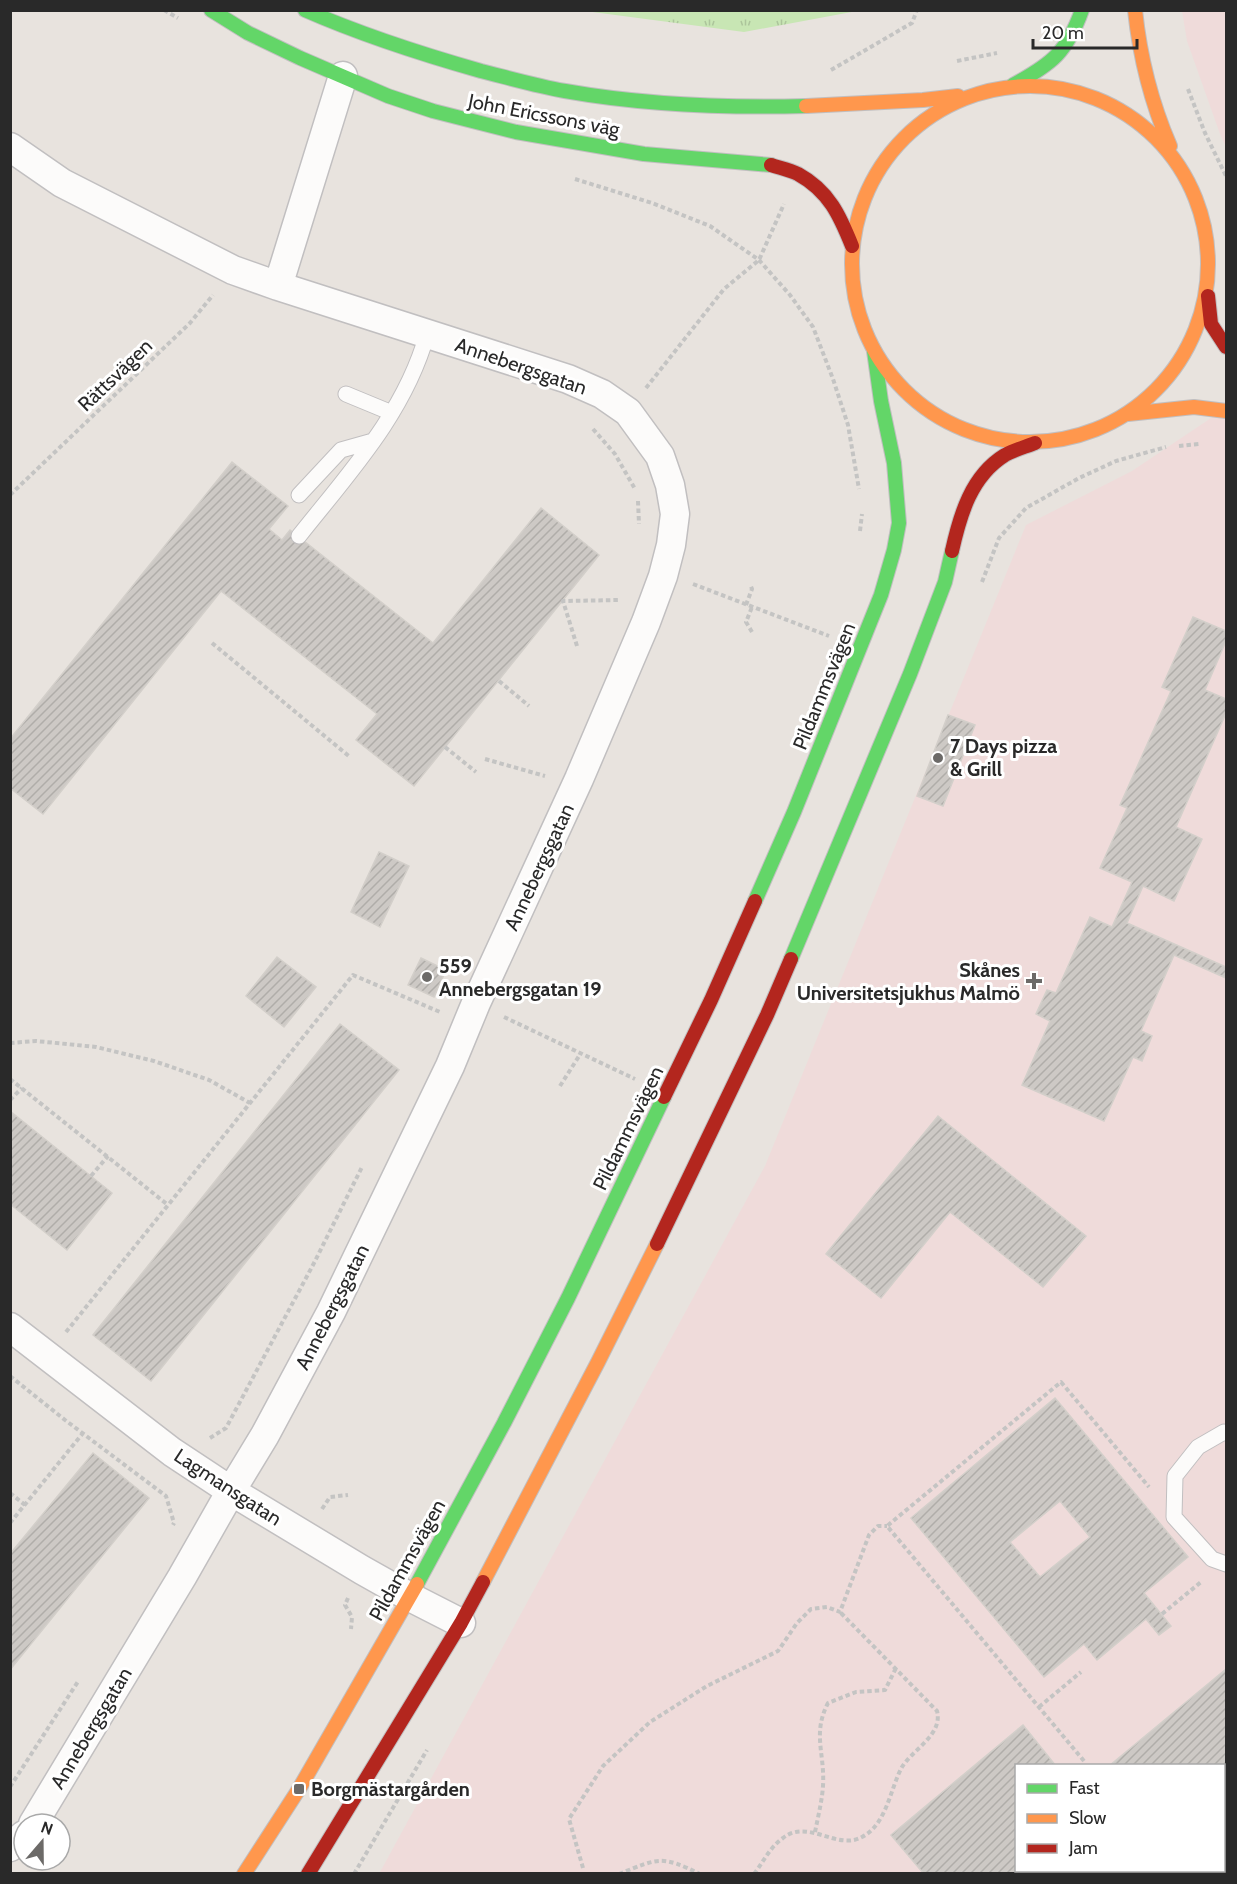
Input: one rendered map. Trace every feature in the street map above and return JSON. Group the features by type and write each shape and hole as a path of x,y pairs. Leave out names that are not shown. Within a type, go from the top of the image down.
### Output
{"main road":[{"name":"John Ericssons väg","path":"211,10 248,33 300,58 422,108 516,132 644,153 766,163 798,174 821,191 839,214 852,246"},
{"name":"John Ericssons väg","path":"305,10 348,30 442,60 515,80 575,93 667,104 745,107 825,106 933,100 975,94"},
{"name":"Pildammsvägen","path":"1011,86 1048,66 1063,51 1077,28 1082,10"},
{"name":"Pildammsvägen","path":"1136,10 1138,44 1147,82 1157,118 1175,159"},
{"name":"Pildammsvägen","path":"1011,86 1053,87 1093,96 1130,115 1164,145 1185,174 1208,243 1208,291 1197,331 1181,362 1164,384 1128,414 1098,430 1068,439 1035,443 993,439 967,431 934,415 900,386 874,351 858,312 852,278 852,246 864,197 886,158 913,129 941,109 975,94 1011,86"},
{"path":"1208,291 1208,319 1227,348"},
{"name":"Pildammsvägen","path":"244,1874 299,1789 410,1597 568,1298 711,1000 795,812 881,595 899,524 894,462 881,401 874,351"},
{"path":"1128,414 1194,407 1227,411"},
{"name":"Pildammsvägen","path":"308,1874 461,1623 603,1351 701,1155 767,1015 910,674 945,582 956,533 967,499 985,471 1005,455 1035,443"}],"street":[{"path":"278,286 343,76"},
{"name":"Annebergsgatan","path":"10,147 62,183 233,270 567,379 602,394 627,412 660,456 670,485 675,514 671,545 663,576 646,622 579,779 476,1003 450,1066 331,1312 265,1435 40,1812"},
{"name":"Lagmansgatan","path":"10,1327 172,1452 231,1491 362,1570 461,1623"}],"lane":[{"path":"298,536 374,441 399,403 420,358 427,334"},
{"path":"346,394 392,413"},
{"path":"299,495 341,450 374,441"},
{"path":"1219,1561 1174,1517 1175,1476 1198,1447 1224,1432 1227,1433"}],"path":[{"path":"824,73 912,23 917,10"},
{"path":"954,61 998,52 1005,48"},
{"path":"1184,81 1205,133 1227,176"},
{"path":"627,412 724,289 759,260 790,295 813,327 848,425 860,495"},
{"name":"Rättsvägen","path":"10,495 190,323 233,270"},
{"path":"203,289 213,295"},
{"path":"592,428 615,454 637,493 639,532"},
{"path":"999,538 1026,508 1079,478 1116,461 1166,447 1206,444"},
{"path":"859,543 862,507"},
{"path":"663,576 696,585 830,636 833,626"},
{"path":"747,605 752,589 750,584"},
{"path":"577,646 562,601 627,600"},
{"path":"752,607 746,622 752,632"},
{"path":"212,643 350,757"},
{"path":"499,681 529,706"},
{"path":"445,747 476,772"},
{"path":"485,759 548,777"},
{"path":"63,1336 353,975 441,1012"},
{"path":"476,1003 639,1081"},
{"path":"10,1043 36,1041 96,1047 154,1061 209,1080 250,1103"},
{"path":"560,1086 582,1053"},
{"path":"10,1079 168,1205"},
{"path":"10,1100 22,1088"},
{"path":"91,1176 108,1156"},
{"path":"207,1439 226,1428 367,1159"},
{"path":"10,1376 166,1496 174,1523 172,1529"},
{"path":"840,1612 869,1535 878,1526 887,1526 1060,1382 1174,1517"},
{"path":"10,1523 83,1433"},
{"path":"10,1493 25,1505"},
{"path":"320,1512 330,1497 348,1496"},
{"path":"887,1526 1084,1761"},
{"path":"1162,1614 1200,1582 1219,1561"},
{"path":"351,1636 352,1617 345,1605 362,1570"},
{"path":"583,1868 569,1819 603,1766 650,1722 707,1686 778,1651 797,1623 811,1609 827,1607 840,1612 937,1711 939,1718 928,1740 911,1755 902,1767 880,1820 865,1836 854,1841 844,1841 815,1832 796,1832 784,1836 766,1855 754,1874"},
{"path":"815,1832 823,1784 819,1741 821,1717 828,1702 856,1692 885,1690 896,1668"},
{"path":"1039,1707 1081,1672"},
{"path":"11,1786 80,1679"},
{"path":"619,1874 658,1860 673,1861 700,1874"}],"shaded area":[{"path":"1182,11 1226,11 1226,147 1187,41"},
{"name":"Skånes Universitetsjukhus Malmö","path":"1226,408 1226,1873 379,1874 765,1166 1026,525 1132,471"}],"green space":[{"path":"857,10 744,32 585,11"}],"building":[{"path":"232,462 288,506 269,529 282,540 290,530 433,643 541,508 599,555 414,786 356,740 377,714 221,591 43,814 10,788 10,739"},
{"path":"1193,617 1226,631 1226,641 1205,690 1226,699 1226,713 1176,827 1202,839 1174,901 1143,886 1127,923 1226,967 1226,978 1174,955 1141,1031 1152,1036 1142,1061 1133,1057 1104,1121 1022,1085 1050,1021 1036,1014 1047,990 1056,993 1090,917 1112,927 1132,882 1100,868 1127,808 1120,805 1171,691 1162,687"},
{"path":"948,715 975,725 943,806 917,796"},
{"path":"379,852 409,866 380,927 351,912"},
{"path":"277,957 316,987 284,1027 246,996"},
{"name":"559 Annebergsgatan 19","path":"421,958 446,970 434,997 408,985"},
{"path":"340,1024 399,1070 151,1381 93,1335"},
{"path":"10,1111 112,1193 67,1250 10,1204"},
{"path":"938,1116 1086,1236 1043,1287 950,1212 881,1298 826,1254"},
{"path":"1055,1398 1188,1557 1144,1593 1171,1626 1159,1635 1146,1619 1097,1660 1084,1644 1044,1677 911,1518","holes":["1060,1501 1090,1537 1040,1577 1010,1542"]},
{"path":"93,1453 149,1498 10,1670 10,1554"},
{"path":"1226,1669 1225,1769 1225,1764 1111,1764"},
{"path":"1023,1725 1054,1764 1015,1764 1015,1872 1100,1872 1099,1874 924,1874 891,1835"}],"traffic: fast":[{"path":"211,10 248,33 300,58 388,96 433,111 516,132 644,154 771,165"},
{"path":"305,10 414,51 554,89 625,100 685,104 806,106"},
{"path":"1013,85 1048,63 1064,47 1082,10"},
{"path":"755,901 794,812 881,595 894,550 899,523 894,463 881,401 874,351"},
{"path":"791,959 910,674 945,582 952,551"},
{"path":"417,1584 568,1298 664,1097"}],"traffic: slow":[{"path":"1135,10 1147,80 1170,146"},
{"path":"1030,86 1065,89 1098,99 1129,116 1156,138 1178,165 1195,196 1205,229 1208,264 1205,299 1195,332 1178,363 1156,390 1129,412 1098,429 1065,439 1030,442 995,439 962,429 931,412 904,390 882,363 865,332 855,299 852,264 855,229 865,196 882,165 904,138 931,116 962,99 995,89 1030,86"},
{"path":"806,106 958,96"},
{"path":"1128,414 1194,407 1226,411"},
{"path":"483,1582 657,1244"},
{"path":"244,1874 299,1789 417,1584"}],"traffic: jam":[{"path":"771,165 798,174 818,188 838,215 852,246"},
{"path":"1208,296 1211,324 1226,347"},
{"path":"952,551 963,510 975,485 993,464 1005,455 1035,443"},
{"path":"664,1097 755,901"},
{"path":"657,1244 767,1015 791,959"},
{"path":"308,1874 461,1623 483,1582"}],"place":[{"name":"7 Days pizza & Grill","path":"938,758"},
{"name":"559 Annebergsgatan 19","path":"427,977"},
{"name":"Skånes Universitetsjukhus Malmö","path":"1034,981"},
{"name":"Borgmästargården","path":"299,1789"}]}
